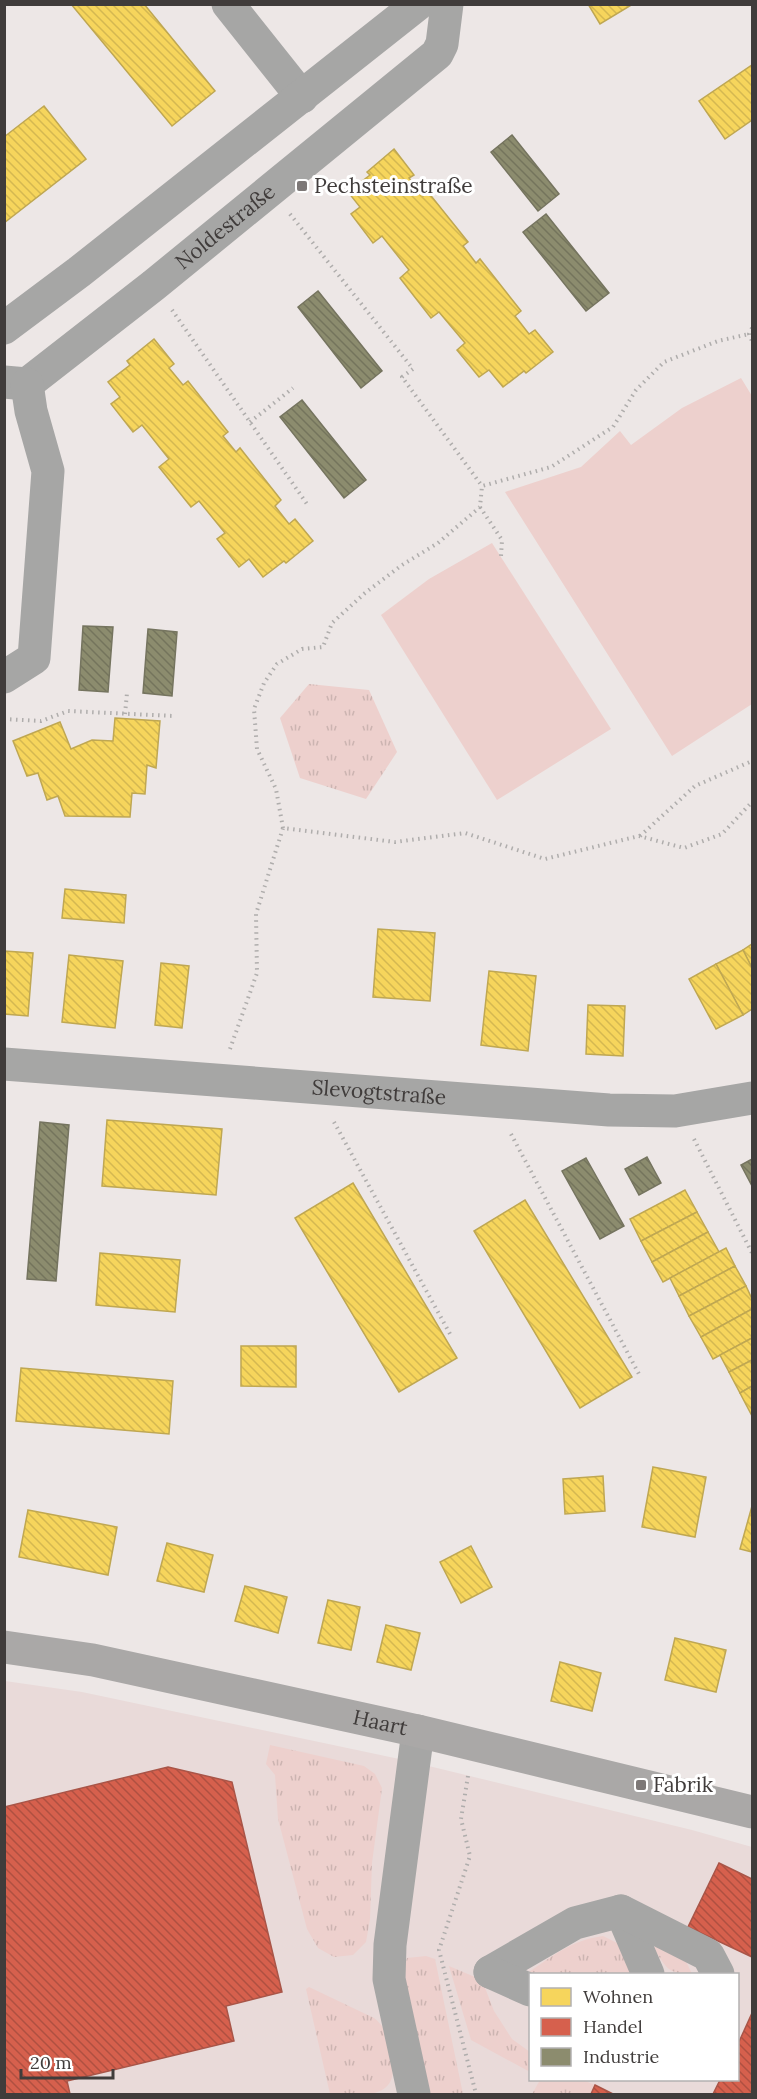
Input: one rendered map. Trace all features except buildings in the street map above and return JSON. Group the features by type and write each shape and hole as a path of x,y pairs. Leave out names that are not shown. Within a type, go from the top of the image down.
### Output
{"main road":[{"name":"Haart","path":"4,1647 93,1660 418,1731 753,1812"}],"street":[{"path":"228,4 302,97"},
{"path":"4,328 79,272 418,4"},
{"name":"Noldestraße","path":"4,677 34,658 48,471 32,411 16,383 154,285 437,54 442,44 447,4"},
{"name":"Slevogtstraße","path":"4,1064 609,1110 675,1111 753,1098"},
{"path":"414,2094 389,1979 390,1945 418,1731"},
{"path":"621,1911 648,1973"},
{"path":"529,1989 490,1972 575,1923 621,1911 708,1955 717,1973"}],"path":[{"path":"271,190 413,369 402,377 482,486 480,507 502,540 501,556"},
{"path":"154,285 307,504"},
{"path":"482,486 551,467 613,427 636,390 664,362 718,341 749,334 753,328"},
{"path":"749,334 753,341"},
{"path":"250,422 293,388"},
{"path":"225,1079 231,1046 257,973 256,914 283,828 276,789 257,749 254,710 264,683 278,664 302,649 323,647 332,623 365,593 402,565 438,543 480,507"},
{"path":"125,714 127,693"},
{"path":"4,719 41,721 68,711 174,716"},
{"path":"283,828 395,842 465,833 545,860 639,836 694,786 753,761"},
{"path":"639,836 684,848 722,834 753,802"},
{"path":"330,1113 450,1335"},
{"path":"507,1128 640,1377"},
{"path":"693,1138 753,1253"},
{"path":"475,1746 462,1819 470,1856 440,1950 476,2094"}],"shaded area":[{"path":"5,1681 82,1692 404,1760 692,1830 752,1847 752,2094 5,2094"}],"green space":[{"path":"741,378 752,396 752,704 672,756 505,492 581,467 620,431 631,445 682,408"},
{"path":"492,543 611,729 497,800 381,615 429,579"},
{"path":"309,684 369,690 397,752 366,799 300,778 280,718"},
{"path":"270,1745 364,1766 375,1774 382,1788 372,1863 370,1919 366,1942 353,1955 334,1957 318,1948 307,1929 278,1819 275,1775 266,1764"},
{"path":"603,1936 619,1944 630,1972 529,1972 555,1954 592,1938"},
{"path":"658,1944 684,1957 692,1973 672,1971 653,1948"},
{"path":"426,1956 435,1959 463,2094 428,2094 403,1973 407,1958"},
{"path":"449,1966 482,1980 494,2011 512,2039 529,2051 529,2071 471,2040"},
{"path":"309,1987 374,2018 381,2025 387,2037 393,2069 387,2086 364,2095 330,2094 306,1989"},
{"path":"539,2081 585,2081 595,2085 591,2094 532,2094"}],"place":[{"name":"Pechsteinstraße","path":"302,186"},
{"name":"Fabrik","path":"641,1785"}]}
